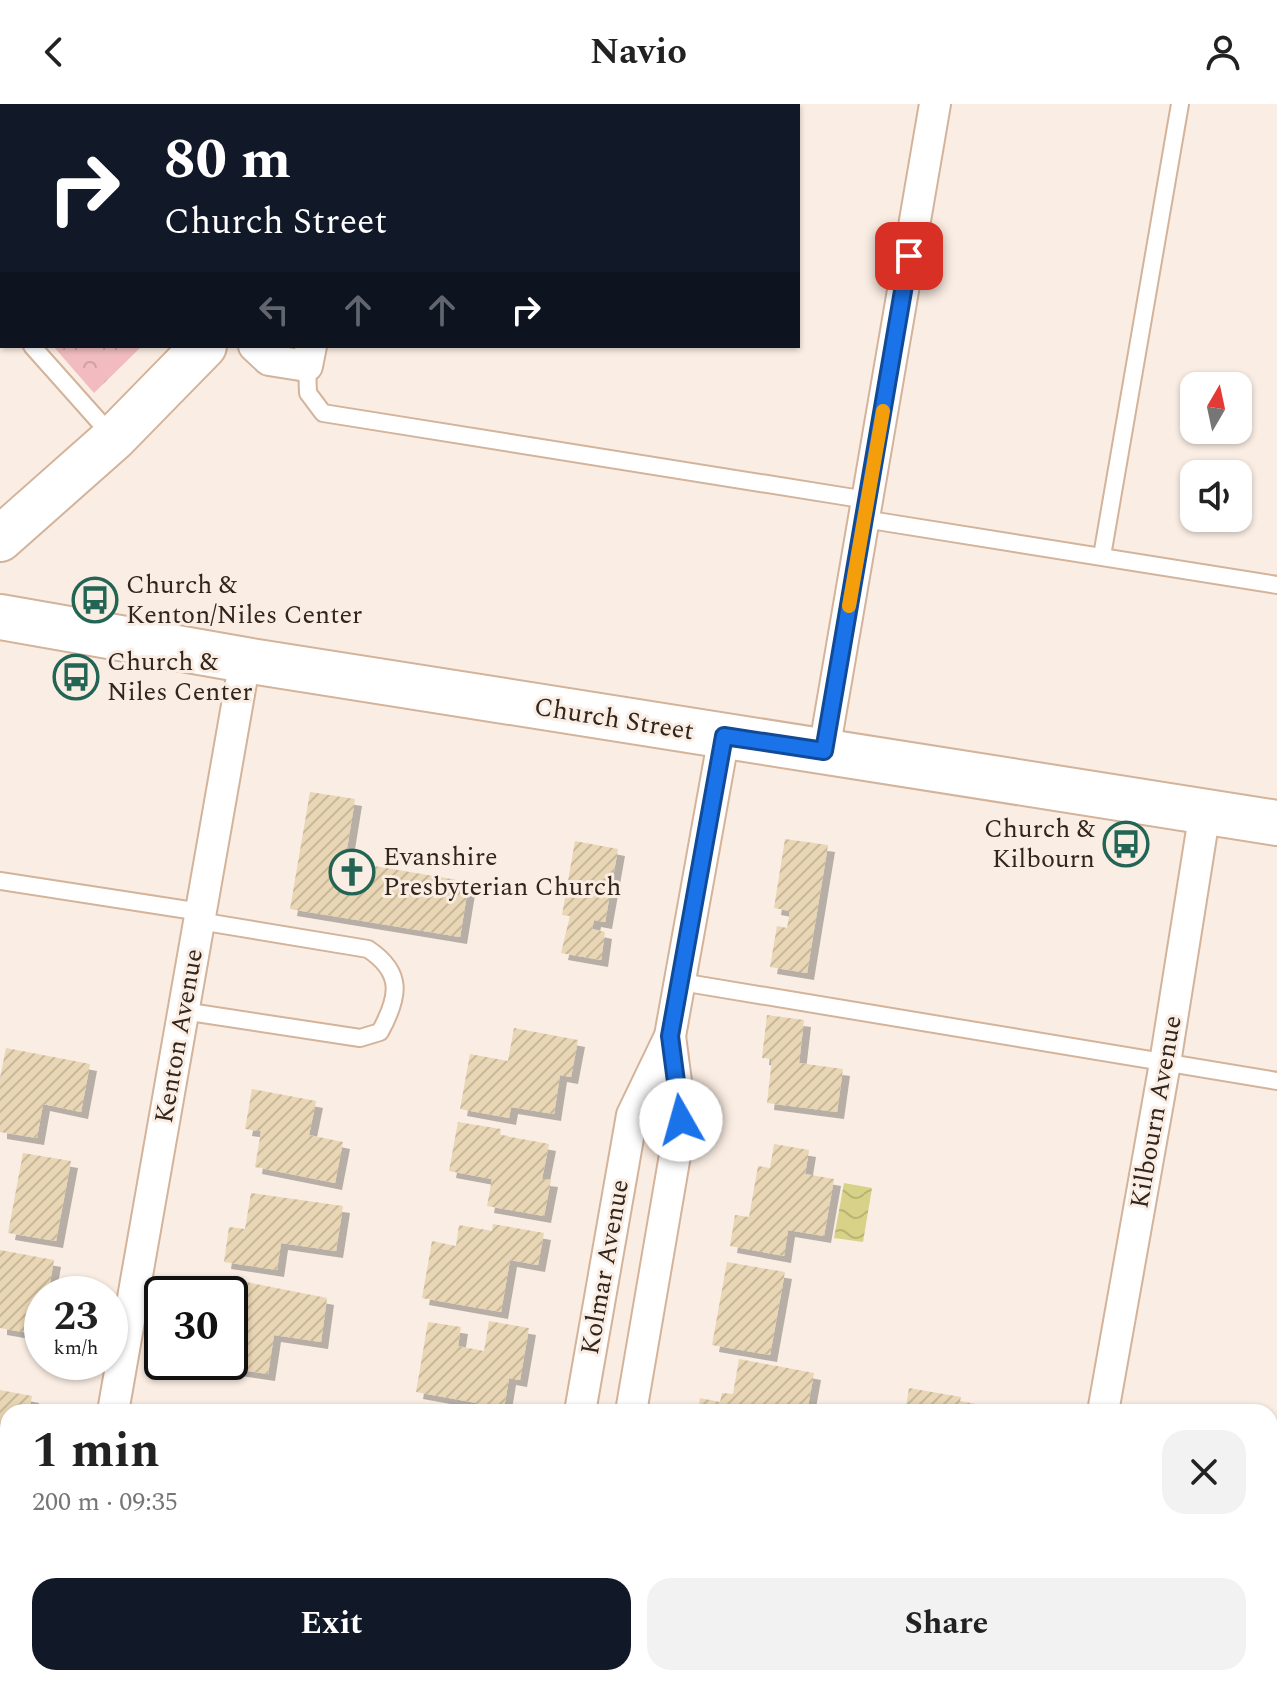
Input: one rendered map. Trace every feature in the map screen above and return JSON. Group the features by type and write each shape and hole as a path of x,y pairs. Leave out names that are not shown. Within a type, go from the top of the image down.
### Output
{"street":[{"path":"824,751 935,104"},
{"path":"0,539 114,438 202,348"},
{"path":"256,348 269,360 309,356"},
{"name":"Church Street","path":"0,617 245,660 1277,823"},
{"name":"Kenton Avenue","path":"114,1404 245,660"},
{"name":"Kolmar Avenue","path":"581,1404 632,1115 670,1036 724,736"},
{"name":"Kilbourn Avenue","path":"1104,1404 1165,1063 1205,811"},
{"name":"Kolmar Avenue","path":"632,1404 681,1120 670,1036"}],"lane":[{"path":"1102,556 1180,104"},
{"path":"34,348 114,438"},
{"path":"309,356 308,393 323,413 865,510 1102,556 1277,585"},
{"path":"0,881 368,949 387,962 396,978 390,1013 380,1032 360,1038 183,1011"},
{"path":"681,982 1277,1081"}],"green space":[{"path":"55,348 140,348 94,393"}],"water":[{"path":"844,1183 872,1188 863,1242 834,1238"}],"building":[{"name":"Evanshire Presbyterian Church","path":"310,792 355,799 345,861 469,882 460,937 290,909"},
{"path":"785,839 828,845 807,973 770,967 777,926 787,928 790,911 774,908"},
{"path":"575,841 618,849 605,922 594,920 592,929 605,932 601,960 561,953 570,916 562,915"},
{"path":"767,1015 804,1020 799,1063 843,1069 837,1112 767,1103 772,1059 762,1058"},
{"path":"514,1028 578,1040 571,1077 560,1075 554,1114 511,1107 509,1118 460,1109 470,1054 508,1061"},
{"path":"6,1048 90,1064 81,1112 43,1104 37,1138 0,1132 0,1078"},
{"path":"252,1089 316,1101 309,1135 343,1142 335,1183 255,1167 261,1131 245,1129"},
{"path":"458,1122 501,1129 500,1135 549,1144 542,1179 551,1180 544,1216 487,1206 492,1179 449,1171"},
{"path":"774,1144 809,1150 805,1174 834,1179 824,1236 788,1230 784,1256 730,1246 735,1215 749,1217 758,1166 770,1168"},
{"path":"23,1153 71,1161 56,1241 8,1233"},
{"path":"251,1193 343,1206 336,1251 281,1243 277,1270 224,1262 229,1227 245,1229"},
{"path":"493,1224 544,1233 538,1265 510,1260 501,1312 422,1298 432,1241 456,1246 459,1225 492,1231"},
{"path":"0,1250 54,1260 51,1276 24,1276 24,1332 0,1328"},
{"path":"727,1262 785,1272 770,1355 712,1345"},
{"path":"248,1282 327,1298 321,1342 274,1335 268,1374 248,1371"},
{"path":"489,1321 529,1328 520,1380 509,1378 505,1404 482,1404 416,1392 428,1322 461,1327 458,1346 484,1351"},
{"path":"739,1359 814,1373 808,1404 699,1404 700,1398 720,1402 722,1393 733,1394"},
{"path":"909,1388 961,1397 960,1401 976,1404 906,1404"},
{"path":"0,1390 32,1396 30,1404 0,1404"}],"slow traffic":[{"path":"849,606 883,411"}],"place":[{"name":"Church & Kenton/Niles Center","path":"95,600"},
{"name":"Church & Niles Center","path":"76,677"},
{"name":"Church & Kilbourn","path":"1126,844"},
{"name":"Evanshire Presbyterian Church","path":"352,872"}],"route":[{"path":"681,1120 670,1036 724,736 824,751 909,256"}]}
